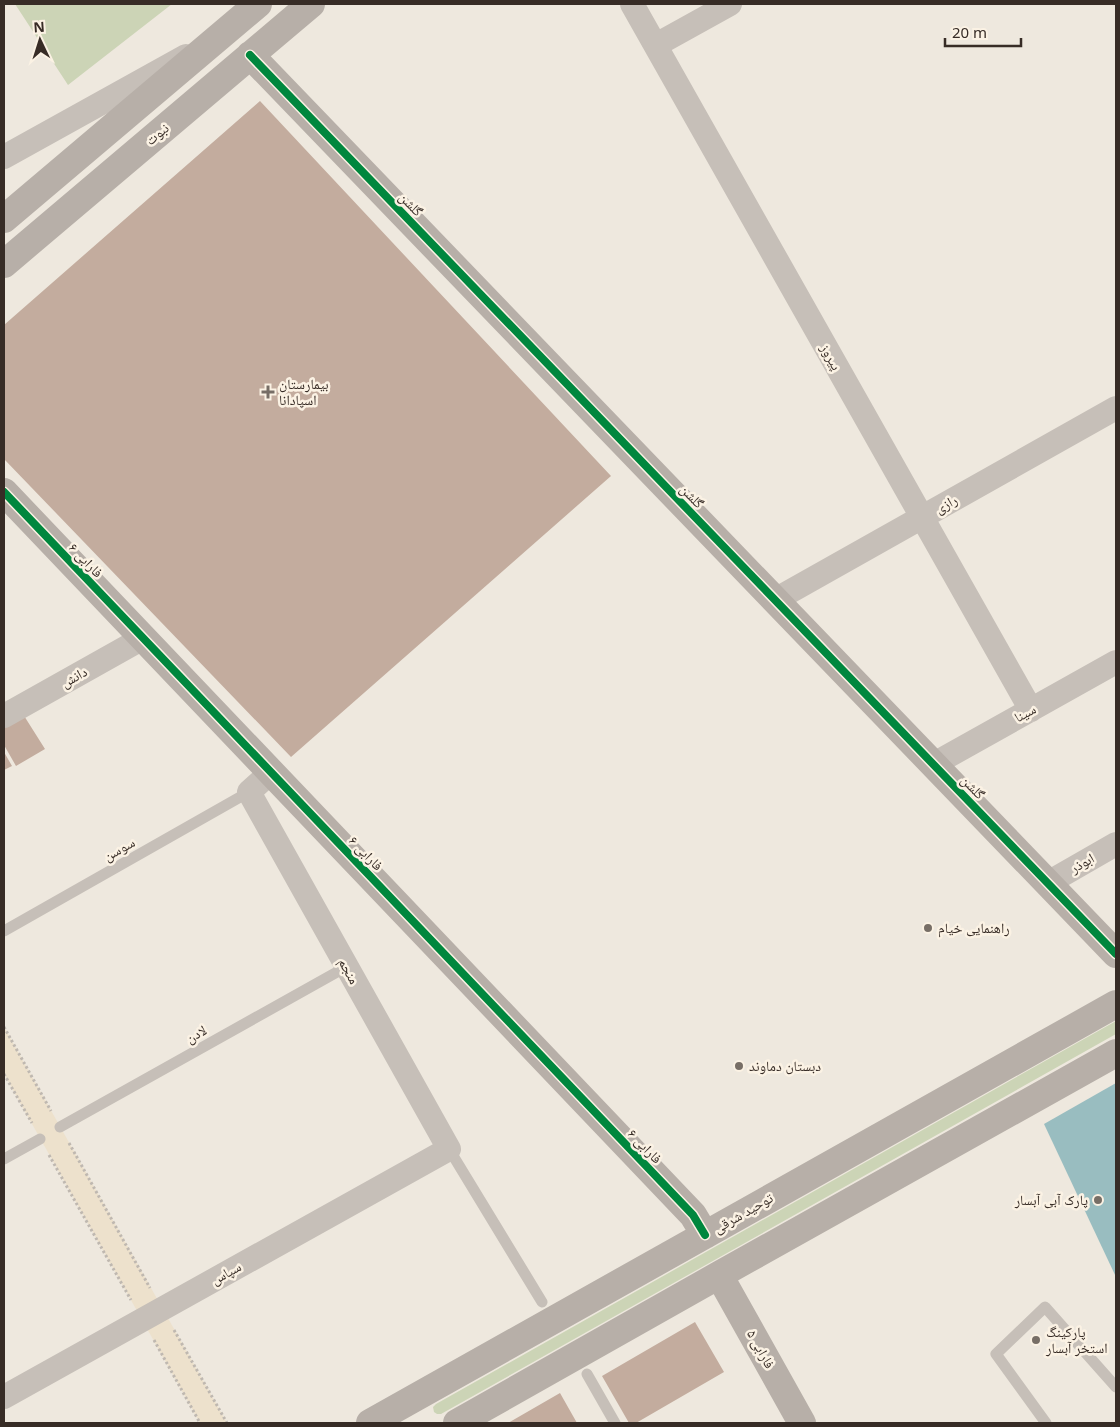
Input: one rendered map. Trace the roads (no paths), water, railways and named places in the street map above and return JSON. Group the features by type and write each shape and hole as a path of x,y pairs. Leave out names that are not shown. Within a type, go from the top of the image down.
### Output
{"street":[{"path":"4,219 258,4"},
{"name":"نبوت","path":"4,264 311,4"},
{"name":"پیروز","path":"632,4 1030,710"},
{"path":"656,45 730,4"},
{"path":"4,157 218,38"},
{"name":"گلشن","path":"250,55 1116,954"},
{"path":"96,105 110,103 115,107 118,113 118,120 114,126"},
{"name":"رازی","path":"775,600 1116,408"},
{"name":"فارابی ۶","path":"4,492 693,1215 705,1235"},
{"name":"دانش","path":"4,716 143,638"},
{"name":"سینا","path":"934,764 1116,662"},
{"path":"249,792 271,772"},
{"name":"منجم","path":"249,792 449,1149"},
{"name":"ابوذر","path":"1048,883 1116,844"},
{"name":"توحید شرقی","path":"370,1423 1116,1004"},
{"path":"457,1423 1116,1053"},
{"name":"سپاس","path":"4,1397 449,1149"},
{"name":"فارابی ۵","path":"719,1275 802,1423"}],"lane":[{"name":"سوسن","path":"4,931 249,792"},
{"name":"لادن","path":"60,1128 346,967"},
{"path":"4,1159 40,1139"},
{"path":"449,1149 542,1302"},
{"path":"1046,1423 996,1354 1045,1306 1116,1387"},
{"path":"587,1374 615,1423"}],"water":[{"name":"پارک آبی آبسار","path":"1116,1083 1116,1277 1044,1124"}],"place":[{"name":"بیمارستان اسپادانا","path":"268,392"},
{"name":"راهنمایی خیام","path":"928,928"},
{"name":"دبستان دماوند","path":"739,1066"},
{"name":"پارک آبی آبسار","path":"1098,1200"},
{"name":"پارکینگ استخر آبسار","path":"1036,1340"}]}
